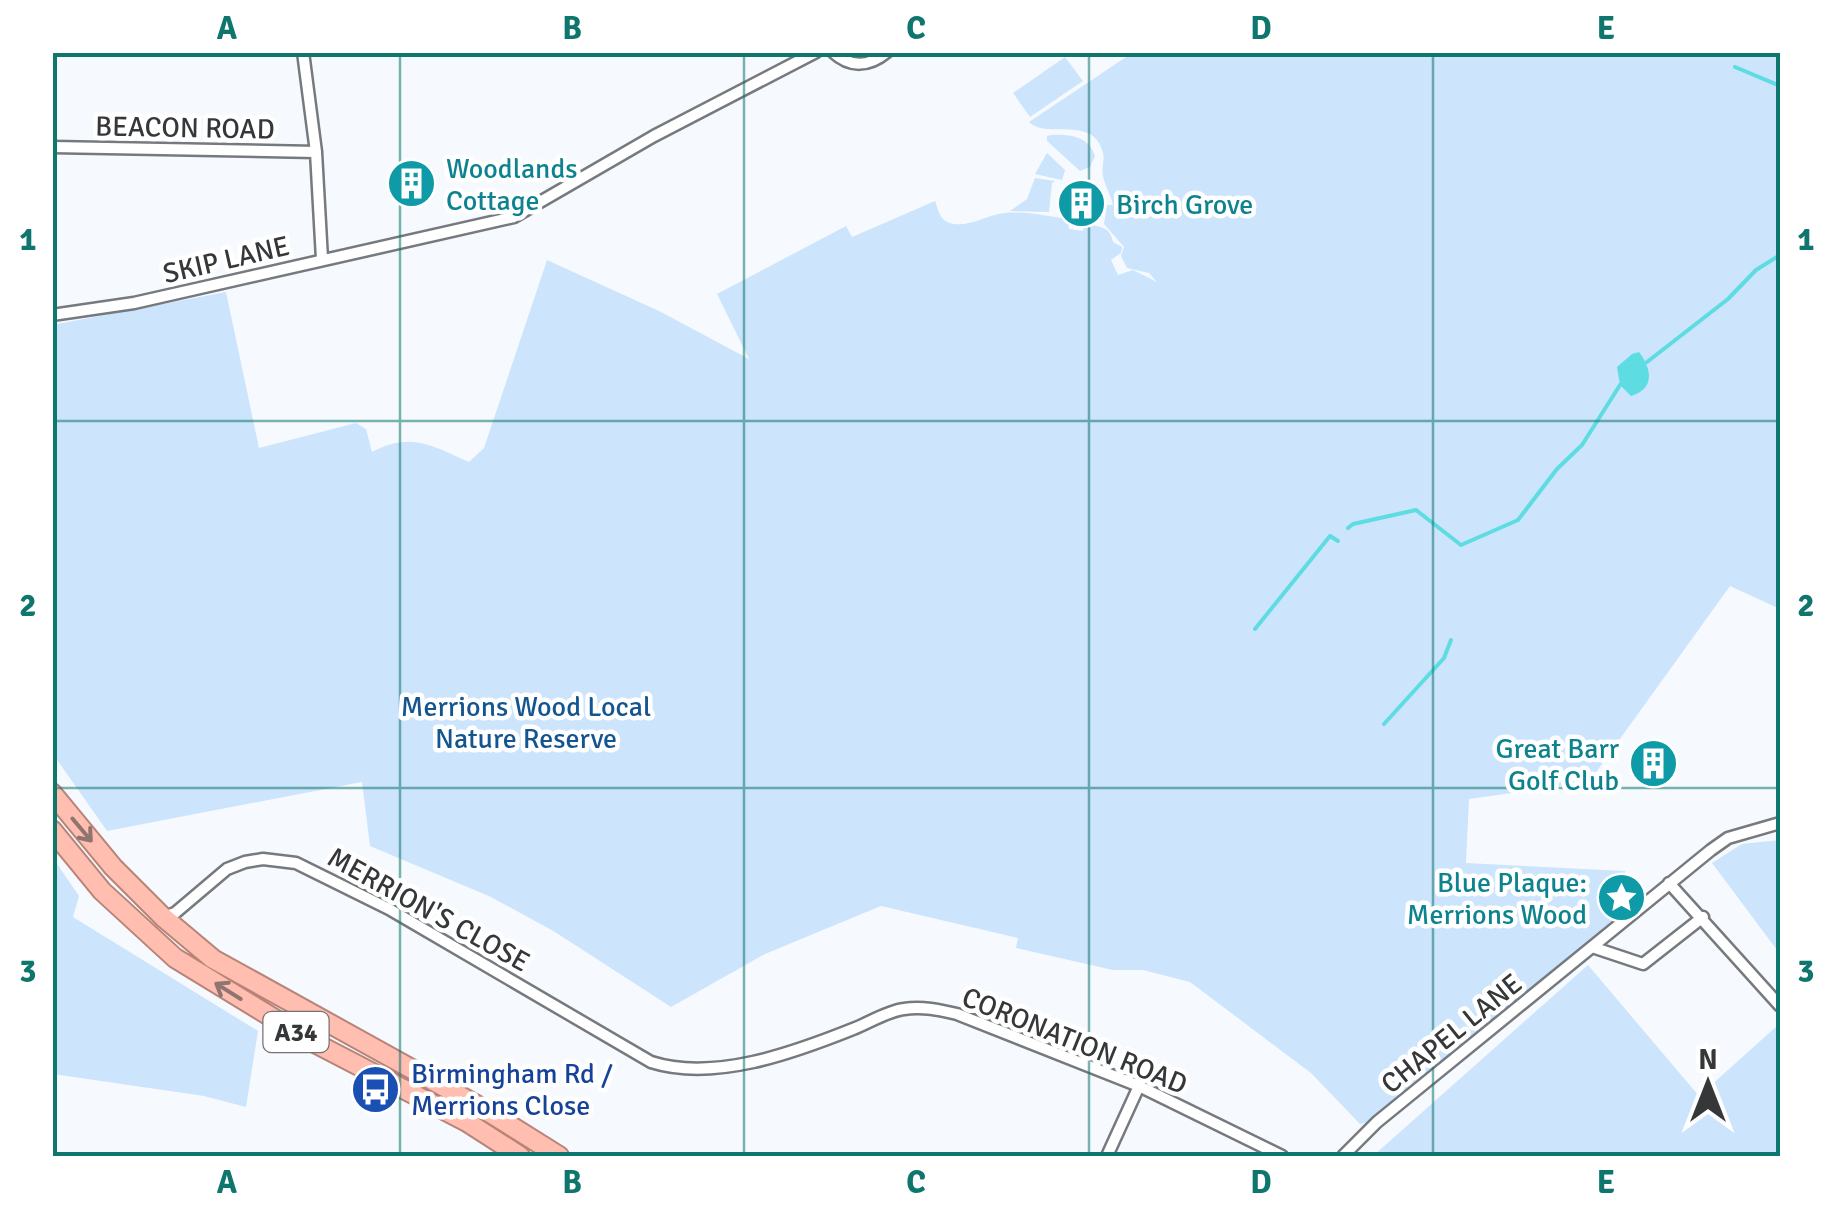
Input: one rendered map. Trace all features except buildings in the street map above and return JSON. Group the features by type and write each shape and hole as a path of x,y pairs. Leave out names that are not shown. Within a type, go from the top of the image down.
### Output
{"highway":[{"name":"A34","path":"52,793 113,867 158,913 213,959 484,1109 558,1156"},
{"name":"A34","path":"52,830 102,891 166,950 309,1040 466,1122 520,1156"},
{"path":"137,924 158,913"},
{"path":"166,950 180,932"}],"street":[{"name":"SKIP LANE","path":"52,315 134,302 322,260 316,152 303,52"},
{"path":"322,260 514,218 654,136 816,52"},
{"path":"832,52 858,65 870,63 887,52"},
{"name":"BEACON ROAD","path":"52,146 316,152"},
{"name":"CHAPEL LANE","path":"1343,1156 1378,1122 1669,883 1728,838 1780,822"},
{"name":"MERRION'S CLOSE","path":"158,913 175,913 228,870 245,862 263,858 296,863 389,909 650,1062 672,1069"},
{"path":"1669,883 1780,1006"},
{"path":"1592,947 1643,964 1702,917"},
{"name":"CORONATION ROAD","path":"672,1069 702,1072 743,1064 851,1030 901,1009 928,1008 957,1014 1140,1086 1282,1156"},
{"path":"1107,1156 1140,1086"}],"green space":[{"name":"Merrions Wood Local Nature Reserve","path":"1132,53 1780,53 1780,609 1730,586 1589,782 1469,799 1466,863 1625,871 1625,887 1644,888 1641,898 1370,1122 1360,1124 1311,1073 1190,982 1016,948 1018,938 881,906 765,954 671,1007 555,932 491,897 370,846 362,782 107,831 53,754 52,325 226,292 259,448 356,423 366,429 372,452 399,442 422,443 469,462 484,448 547,260 659,311 749,359 717,294 846,226 852,237 935,201 942,218 954,224 1020,213 1068,219 1069,229 1083,231 1085,224 1104,228 1113,242 1122,247 1121,253 1111,260 1118,275 1133,270 1157,282 1149,273 1127,268 1121,256 1124,247 1104,224 1107,205 1113,205 1103,176 1098,141 1080,131 1047,129 1029,122"},
{"path":"1065,57 1083,81 1030,117 1013,93"},
{"path":"1051,135 1071,136 1088,144 1095,156 1090,167 1080,171 1047,141"},
{"path":"1047,153 1065,170 1062,180 1035,174"},
{"path":"1035,178 1055,181 1049,212 1010,211 1027,199"},
{"path":"1780,840 1780,954 1712,863 1742,844"},
{"path":"53,858 79,896 73,917 258,1031 246,1107 204,1096 53,1074"},
{"path":"1588,965 1699,1096 1778,1025 1780,1156 1373,1156"}],"water":[{"path":"1639,352 1649,378 1644,389 1631,396 1620,385 1617,367"}],"waterway":[{"path":"1735,67 1780,86"},
{"path":"1647,362 1728,299 1756,270 1780,255"},
{"path":"1348,528 1416,510 1461,545 1518,520 1557,469 1582,445 1620,385"},
{"path":"1255,629 1330,536 1338,541"},
{"path":"1384,724 1444,658 1451,640"}],"place":[{"name":"Woodlands Cottage","path":"411,184"},
{"name":"Birch Grove","path":"1081,204"},
{"name":"Great Barr Golf Club","path":"1654,764"},
{"name":"Blue Plaque: Merrions Wood","path":"1622,898"},
{"name":"Birmingham Rd / Merrions Close","path":"376,1089"}]}
